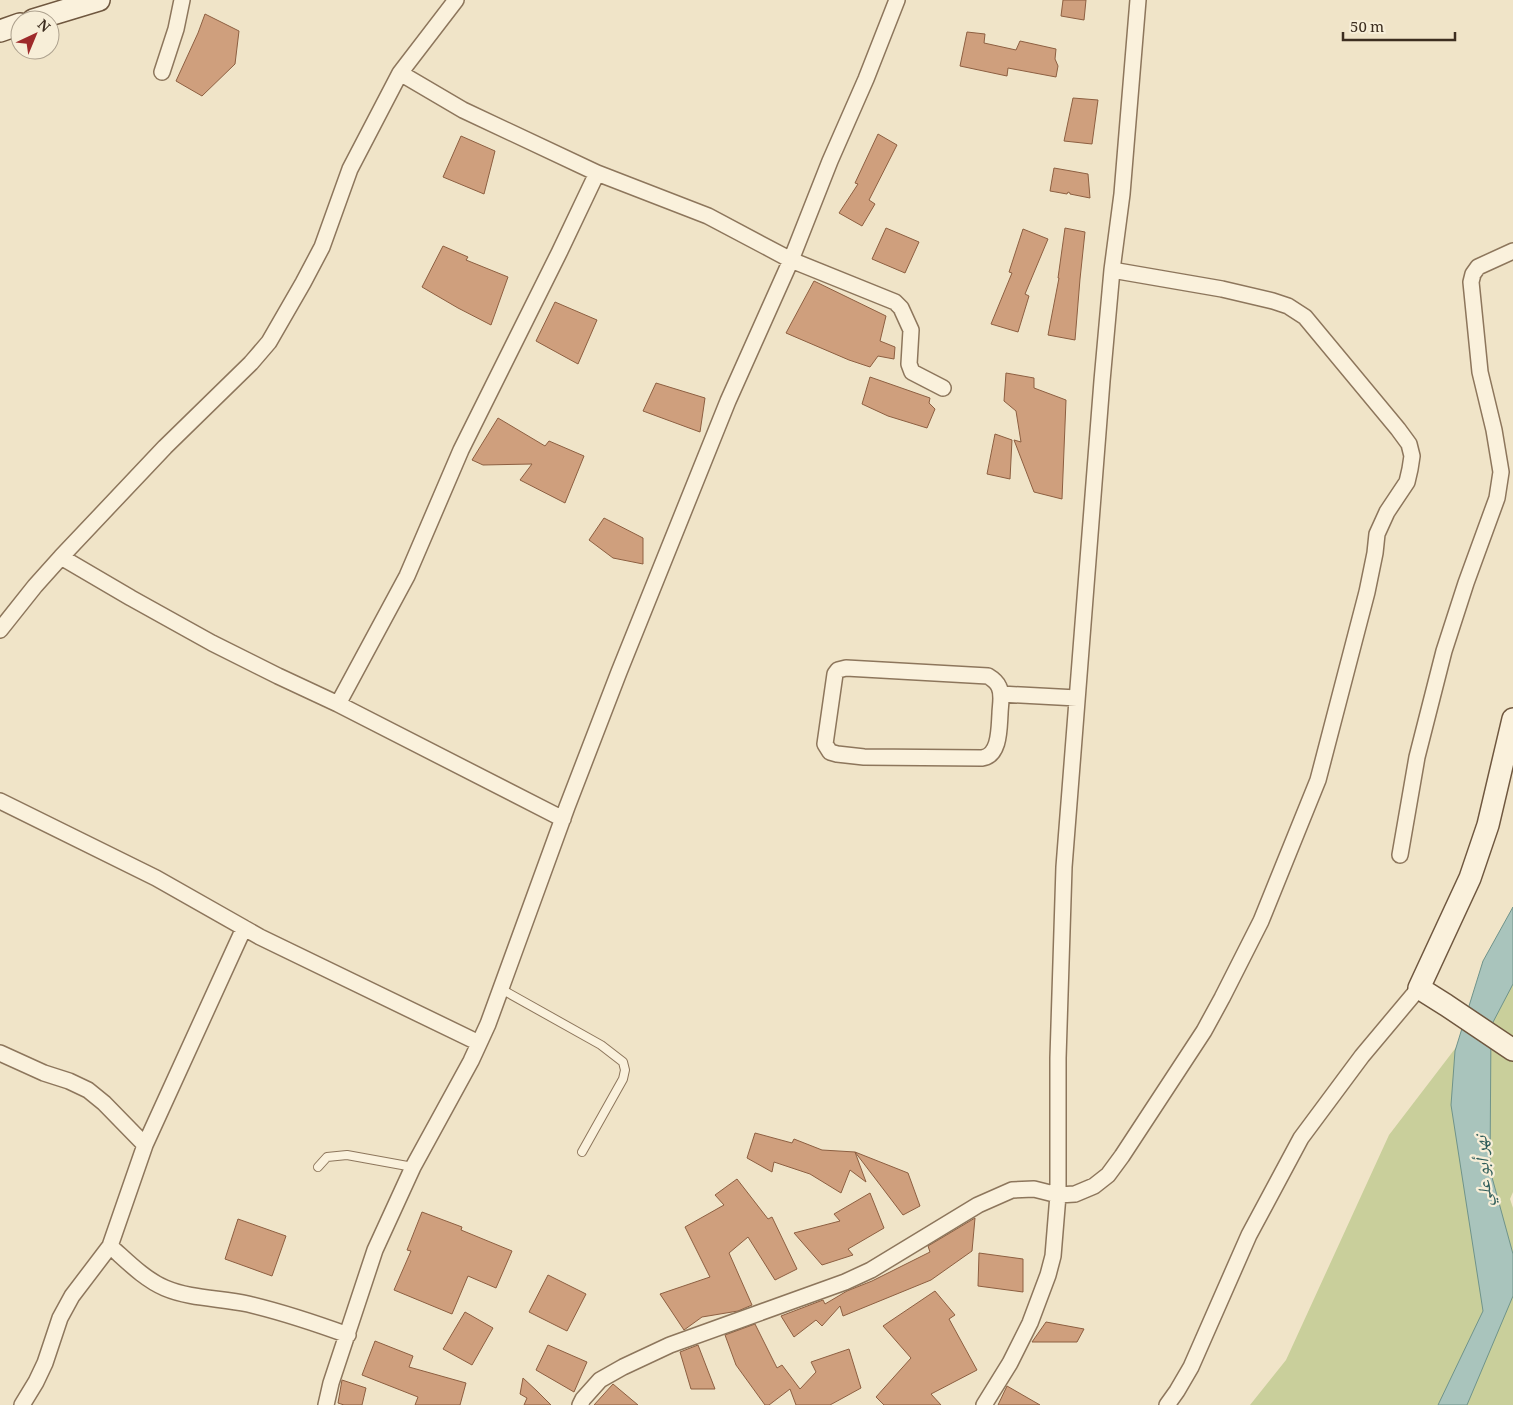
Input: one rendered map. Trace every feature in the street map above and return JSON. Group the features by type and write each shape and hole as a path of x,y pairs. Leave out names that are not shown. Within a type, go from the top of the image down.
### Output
{"street":[{"path":"60,12 99,0"},
{"path":"162,72 176,29 182,0"},
{"path":"0,630 61,557 166,447 251,363 269,342 322,247 350,169 400,73 456,0"},
{"path":"326,1405 331,1383 375,1250 413,1167 479,1043 501,988 562,819 724,410 791,260 830,161 898,0"},
{"path":"984,1405 1010,1363 1030,1323 1053,1256 1058,1195 1058,1058 1064,876 1112,270 1122,194 1138,0"},
{"path":"400,73 463,110 596,173 708,216 791,260 894,302 901,308 911,330 909,364 912,372 943,388"},
{"path":"338,704 406,576 461,450 559,254 596,173"},
{"path":"1400,855 1417,757 1444,651 1497,498 1501,472 1494,430 1480,372 1471,282 1472,274 1478,267 1513,252"},
{"path":"580,1405 600,1380 623,1367 670,1345 845,1282 870,1270 978,1205 1012,1190 1034,1189 1058,1195 1075,1194 1094,1186 1108,1175 1122,1156 1204,1030 1261,921 1318,780 1367,592 1376,553 1377,534 1387,512 1407,482 1412,456 1409,444 1398,429 1305,317 1288,306 1222,289 1112,270"},
{"path":"61,557 212,643 338,704 562,819"},
{"path":"846,668 988,676 999,686 1001,694 998,740 993,750 985,757 864,757 830,752 825,744 835,674 838,670 846,668"},
{"path":"1001,694 1077,698"},
{"path":"1168,1405 1191,1367 1249,1236 1301,1138 1362,1056 1419,988 1470,878 1488,825 1513,719"},
{"path":"0,801 156,878 244,928 479,1043"},
{"path":"22,1405 45,1364 60,1318 72,1296 110,1246 145,1144 244,928"},
{"path":"1419,988 1513,1050"},
{"path":"0,1053 88,1090 104,1102 145,1144"},
{"path":"110,1246 152,1282 167,1289 194,1296 224,1299 284,1313 348,1335"}],"lane":[{"path":"501,988 601,1045 623,1062 625,1070 624,1079 582,1152"},
{"path":"318,1167 327,1157 347,1156 413,1167"}],"green space":[{"path":"1513,973 1513,1192 1510,1199 1513,1208 1513,1405 1250,1405 1286,1360 1389,1135"}],"water":[{"name":"نهر أبو علي","path":"1513,907 1513,984 1491,1026 1490,1170 1513,1254 1513,1296 1467,1405 1438,1405 1483,1311 1451,1105 1455,1051 1483,961"}],"building":[{"path":"1063,0 1086,0 1084,20 1061,16"},
{"path":"205,14 239,31 235,64 202,96 176,81"},
{"path":"967,32 985,34 984,43 1016,50 1020,41 1056,49 1055,59 1058,66 1056,77 1008,68 1007,76 960,66"},
{"path":"1073,98 1098,100 1092,144 1064,141"},
{"path":"878,134 897,145 869,200 875,204 862,226 839,213 858,184 855,183"},
{"path":"461,136 495,151 484,194 443,177"},
{"path":"1054,168 1088,174 1090,198 1068,192 1067,194 1050,191"},
{"path":"886,228 919,242 905,273 872,259"},
{"path":"1065,228 1085,232 1075,340 1048,335 1059,278"},
{"path":"1023,229 1048,239 1025,294 1029,296 1018,332 991,324 1012,273 1009,272"},
{"path":"443,246 468,257 466,260 508,277 491,325 422,287"},
{"path":"814,281 886,316 880,341 895,347 894,359 878,356 870,367 786,333"},
{"path":"555,302 597,320 578,364 536,341"},
{"path":"1006,373 1034,378 1034,388 1066,400 1062,499 1034,492 1014,440 1021,442 1016,411 1004,401"},
{"path":"870,377 930,398 929,403 935,409 927,428 888,416 862,404"},
{"path":"656,383 705,398 700,432 643,411"},
{"path":"498,418 545,446 549,441 584,456 565,503 520,480 532,464 483,465 472,460"},
{"path":"995,434 1012,440 1010,479 987,474"},
{"path":"604,518 643,538 643,564 613,558 589,540"},
{"path":"755,1133 792,1143 794,1139 822,1150 855,1152 866,1182 850,1170 841,1193 810,1174 774,1162 772,1172 747,1158"},
{"path":"855,1152 908,1173 920,1206 903,1215"},
{"path":"737,1179 768,1219 772,1217 797,1269 775,1280 748,1237 729,1253 752,1305 738,1311 702,1317 684,1330 660,1294 710,1277 685,1227 724,1205 715,1195"},
{"path":"870,1193 884,1228 848,1249 853,1255 822,1265 794,1233 840,1221 834,1214"},
{"path":"422,1212 462,1227 461,1230 512,1251 496,1288 468,1276 452,1314 394,1290 411,1251 407,1250"},
{"path":"975,1218 972,1251 931,1280 843,1316 840,1306 822,1326 816,1320 794,1337 781,1316 823,1300 825,1304 847,1291 872,1281 930,1252 928,1246"},
{"path":"238,1219 286,1236 272,1276 225,1259"},
{"path":"979,1253 1023,1259 1023,1292 978,1286"},
{"path":"548,1275 586,1294 567,1331 529,1312"},
{"path":"935,1291 955,1315 949,1319 977,1370 931,1394 941,1405 884,1405 876,1397 911,1358 883,1326"},
{"path":"465,1312 493,1328 472,1365 443,1349"},
{"path":"1046,1322 1084,1329 1077,1342 1032,1342"},
{"path":"755,1324 777,1368 782,1365 800,1389 816,1372 811,1362 849,1349 861,1388 830,1405 796,1405 790,1389 769,1405 765,1405 736,1365 725,1335"},
{"path":"375,1341 413,1356 409,1367 466,1383 460,1405 415,1405 418,1397 362,1375"},
{"path":"548,1345 587,1362 574,1392 536,1370"},
{"path":"698,1345 715,1389 691,1389 680,1352"},
{"path":"523,1378 551,1405 524,1405 527,1398 520,1394"},
{"path":"342,1380 366,1388 362,1405 338,1403"},
{"path":"613,1384 638,1405 594,1405"},
{"path":"1007,1386 1040,1405 998,1405"}]}
